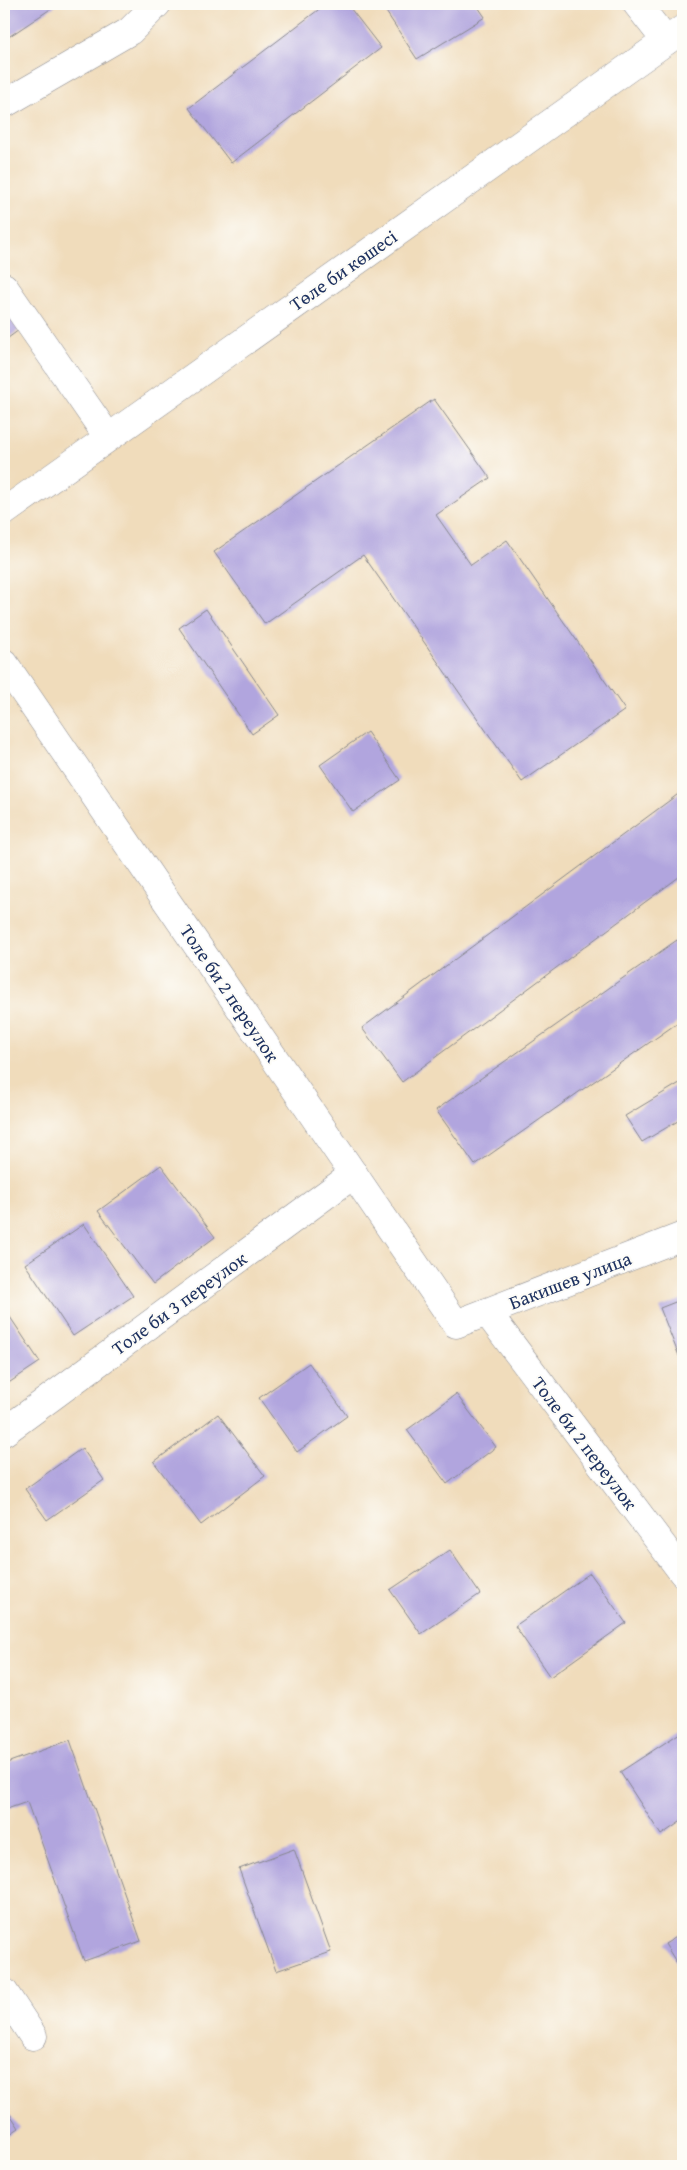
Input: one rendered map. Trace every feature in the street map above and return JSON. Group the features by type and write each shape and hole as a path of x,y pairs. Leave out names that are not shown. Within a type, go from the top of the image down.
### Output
{"street":[{"path":"4,104 130,32 157,4"},
{"path":"637,4 674,35"},
{"name":"Төле би көшесі","path":"4,512 674,35"},
{"path":"4,287 108,437"},
{"name":"Толе би 2 переулок","path":"4,663 456,1324"},
{"name":"Толе би 3 переулок","path":"4,1432 354,1174"},
{"name":"Бакишев улица","path":"456,1324 683,1236"},
{"name":"Толе би 2 переулок","path":"487,1312 683,1573"},
{"path":"4,1992 32,2036"}],"building":[{"path":"4,4 58,4 4,40"},
{"path":"326,4 347,4 381,48 231,163 189,108"},
{"path":"381,4 476,4 485,17 417,59"},
{"path":"4,309 19,330 4,341"},
{"path":"434,399 490,478 436,515 471,565 507,540 625,710 522,782 363,555 265,624 214,552"},
{"path":"206,609 279,715 252,734 179,628"},
{"path":"367,732 400,780 353,812 320,765"},
{"path":"681,792 683,795 683,874 402,1082 362,1028"},
{"path":"677,940 683,950 683,1019 475,1165 436,1110"},
{"path":"683,1081 683,1118 642,1142 625,1116"},
{"path":"161,1165 215,1237 153,1284 98,1211"},
{"path":"84,1224 133,1296 73,1336 25,1264"},
{"path":"683,1299 683,1366 660,1308"},
{"path":"4,1308 40,1362 4,1386"},
{"path":"309,1363 347,1416 297,1452 259,1398"},
{"path":"456,1394 496,1447 447,1484 407,1430"},
{"path":"218,1414 265,1476 201,1525 154,1462"},
{"path":"82,1448 104,1480 47,1520 25,1489"},
{"path":"450,1550 480,1594 421,1634 390,1590"},
{"path":"590,1573 626,1623 550,1677 515,1626"},
{"path":"683,1731 683,1820 661,1835 620,1772"},
{"path":"70,1740 141,1941 84,1961 27,1802 4,1810 4,1764"},
{"path":"294,1849 331,1952 276,1971 239,1869"},
{"path":"683,1933 683,1973 665,1944"},
{"path":"4,2105 19,2128 4,2138"}]}
